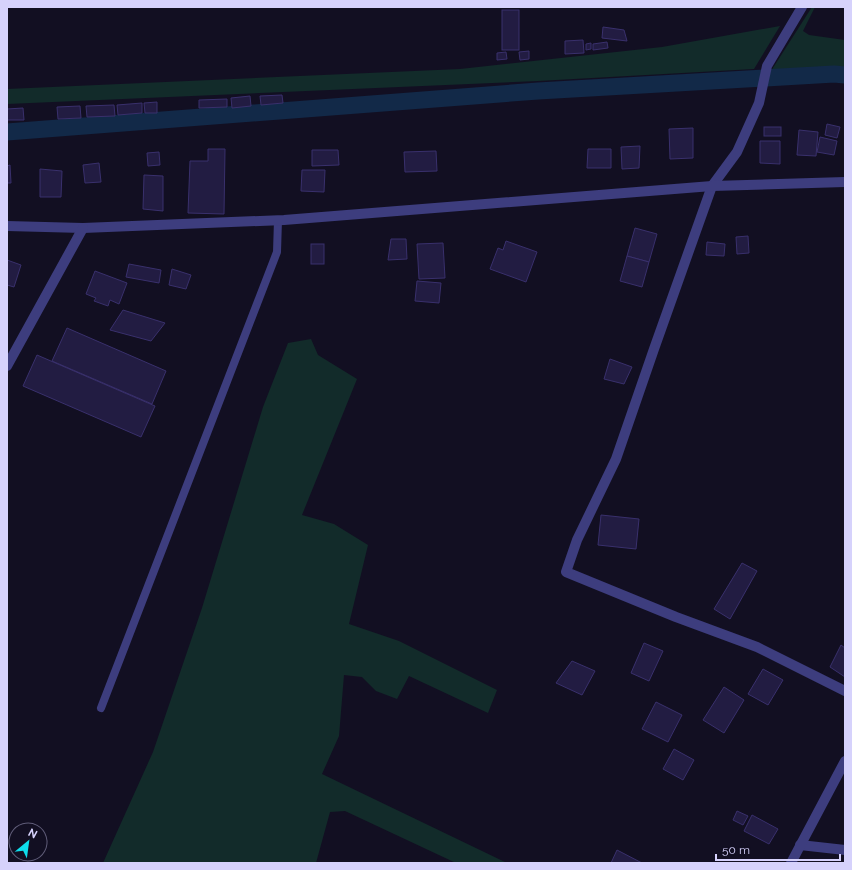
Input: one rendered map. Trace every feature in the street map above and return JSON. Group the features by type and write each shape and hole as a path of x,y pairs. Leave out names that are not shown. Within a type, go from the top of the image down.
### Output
{"street":[{"path":"802,7 767,66 759,103 737,152 712,186 616,459 577,540 566,572 676,617 757,646 845,691"},
{"path":"7,226 83,228 278,220 712,186 845,182"},
{"path":"7,366 83,228"},
{"path":"791,863 845,760"},
{"path":"800,844 845,850"}],"lane":[{"path":"101,708 277,252 278,220"}],"green space":[{"path":"812,7 815,7 803,31 809,35 845,40 845,68 771,71"},
{"path":"780,26 754,69 538,81 7,104 7,89 460,69 662,47"},
{"path":"311,339 318,355 357,379 302,515 334,524 368,545 349,624 399,641 497,690 488,713 409,676 397,699 376,691 362,677 344,675 339,736 322,774 507,863 456,863 345,811 330,812 316,863 103,863 153,752 202,608 263,407 288,343"}],"building":[{"path":"502,10 519,10 519,50 502,50"},
{"path":"603,27 624,30 627,41 602,38"},
{"path":"583,40 584,53 565,54 565,41"},
{"path":"607,42 608,48 593,50 593,44"},
{"path":"591,43 591,49 586,50 586,44"},
{"path":"529,51 529,59 520,60 519,52"},
{"path":"506,52 507,59 497,60 497,53"},
{"path":"282,95 283,103 261,105 260,96"},
{"path":"250,96 251,106 232,108 231,98"},
{"path":"227,99 227,107 199,108 199,100"},
{"path":"157,102 157,113 145,113 144,103"},
{"path":"142,103 142,113 118,115 117,105"},
{"path":"114,105 115,116 87,117 86,106"},
{"path":"80,106 81,118 58,119 57,107"},
{"path":"23,108 24,120 7,120 7,109"},
{"path":"827,124 840,127 837,138 825,135"},
{"path":"764,127 781,127 781,136 764,136"},
{"path":"693,128 693,158 670,159 669,129"},
{"path":"799,130 818,132 816,156 797,155"},
{"path":"820,137 837,141 834,155 817,152"},
{"path":"760,141 780,141 780,164 760,163"},
{"path":"640,146 639,168 622,169 621,147"},
{"path":"208,149 225,149 224,214 188,213 190,161 208,161"},
{"path":"588,149 611,149 611,168 587,168"},
{"path":"312,150 338,150 339,165 312,166"},
{"path":"436,151 437,171 405,172 404,152"},
{"path":"159,152 160,165 148,166 147,153"},
{"path":"99,163 101,182 85,183 83,165"},
{"path":"10,165 11,183 7,183 7,166"},
{"path":"40,169 62,171 61,197 40,197"},
{"path":"302,170 325,170 324,192 301,191"},
{"path":"144,175 163,176 163,211 143,209"},
{"path":"635,228 657,234 649,262 627,256"},
{"path":"748,236 749,253 737,254 736,237"},
{"path":"391,239 406,239 407,259 388,260"},
{"path":"506,241 537,252 526,282 490,269 498,248 503,250"},
{"path":"707,242 725,244 724,256 706,255"},
{"path":"443,243 445,278 419,279 417,244"},
{"path":"311,244 324,244 324,264 311,264"},
{"path":"627,256 649,262 642,287 620,281"},
{"path":"7,260 21,265 14,287 7,285"},
{"path":"129,264 161,270 159,283 126,277"},
{"path":"172,269 191,275 186,289 169,285"},
{"path":"95,271 127,283 119,304 110,300 108,306 94,301 96,298 86,294"},
{"path":"417,281 441,283 439,303 415,301"},
{"path":"123,310 165,323 151,341 110,330"},
{"path":"67,328 166,371 152,404 52,361"},
{"path":"37,355 155,406 141,437 23,386"},
{"path":"610,359 632,367 624,384 604,379"},
{"path":"601,515 639,519 636,549 598,545"},
{"path":"742,563 757,571 730,619 714,609"},
{"path":"644,643 663,651 649,681 631,673"},
{"path":"841,645 845,648 845,677 830,667"},
{"path":"572,661 595,671 582,695 556,683"},
{"path":"763,669 783,680 768,705 748,694"},
{"path":"724,687 744,700 724,733 703,720"},
{"path":"656,702 682,715 668,742 642,729"},
{"path":"674,749 694,760 683,780 663,769"},
{"path":"737,811 748,816 743,825 733,820"},
{"path":"752,815 778,829 769,844 744,831"},
{"path":"617,850 642,863 611,863"}],"waterway":[{"path":"7,132 538,91 834,74 845,75"}]}
